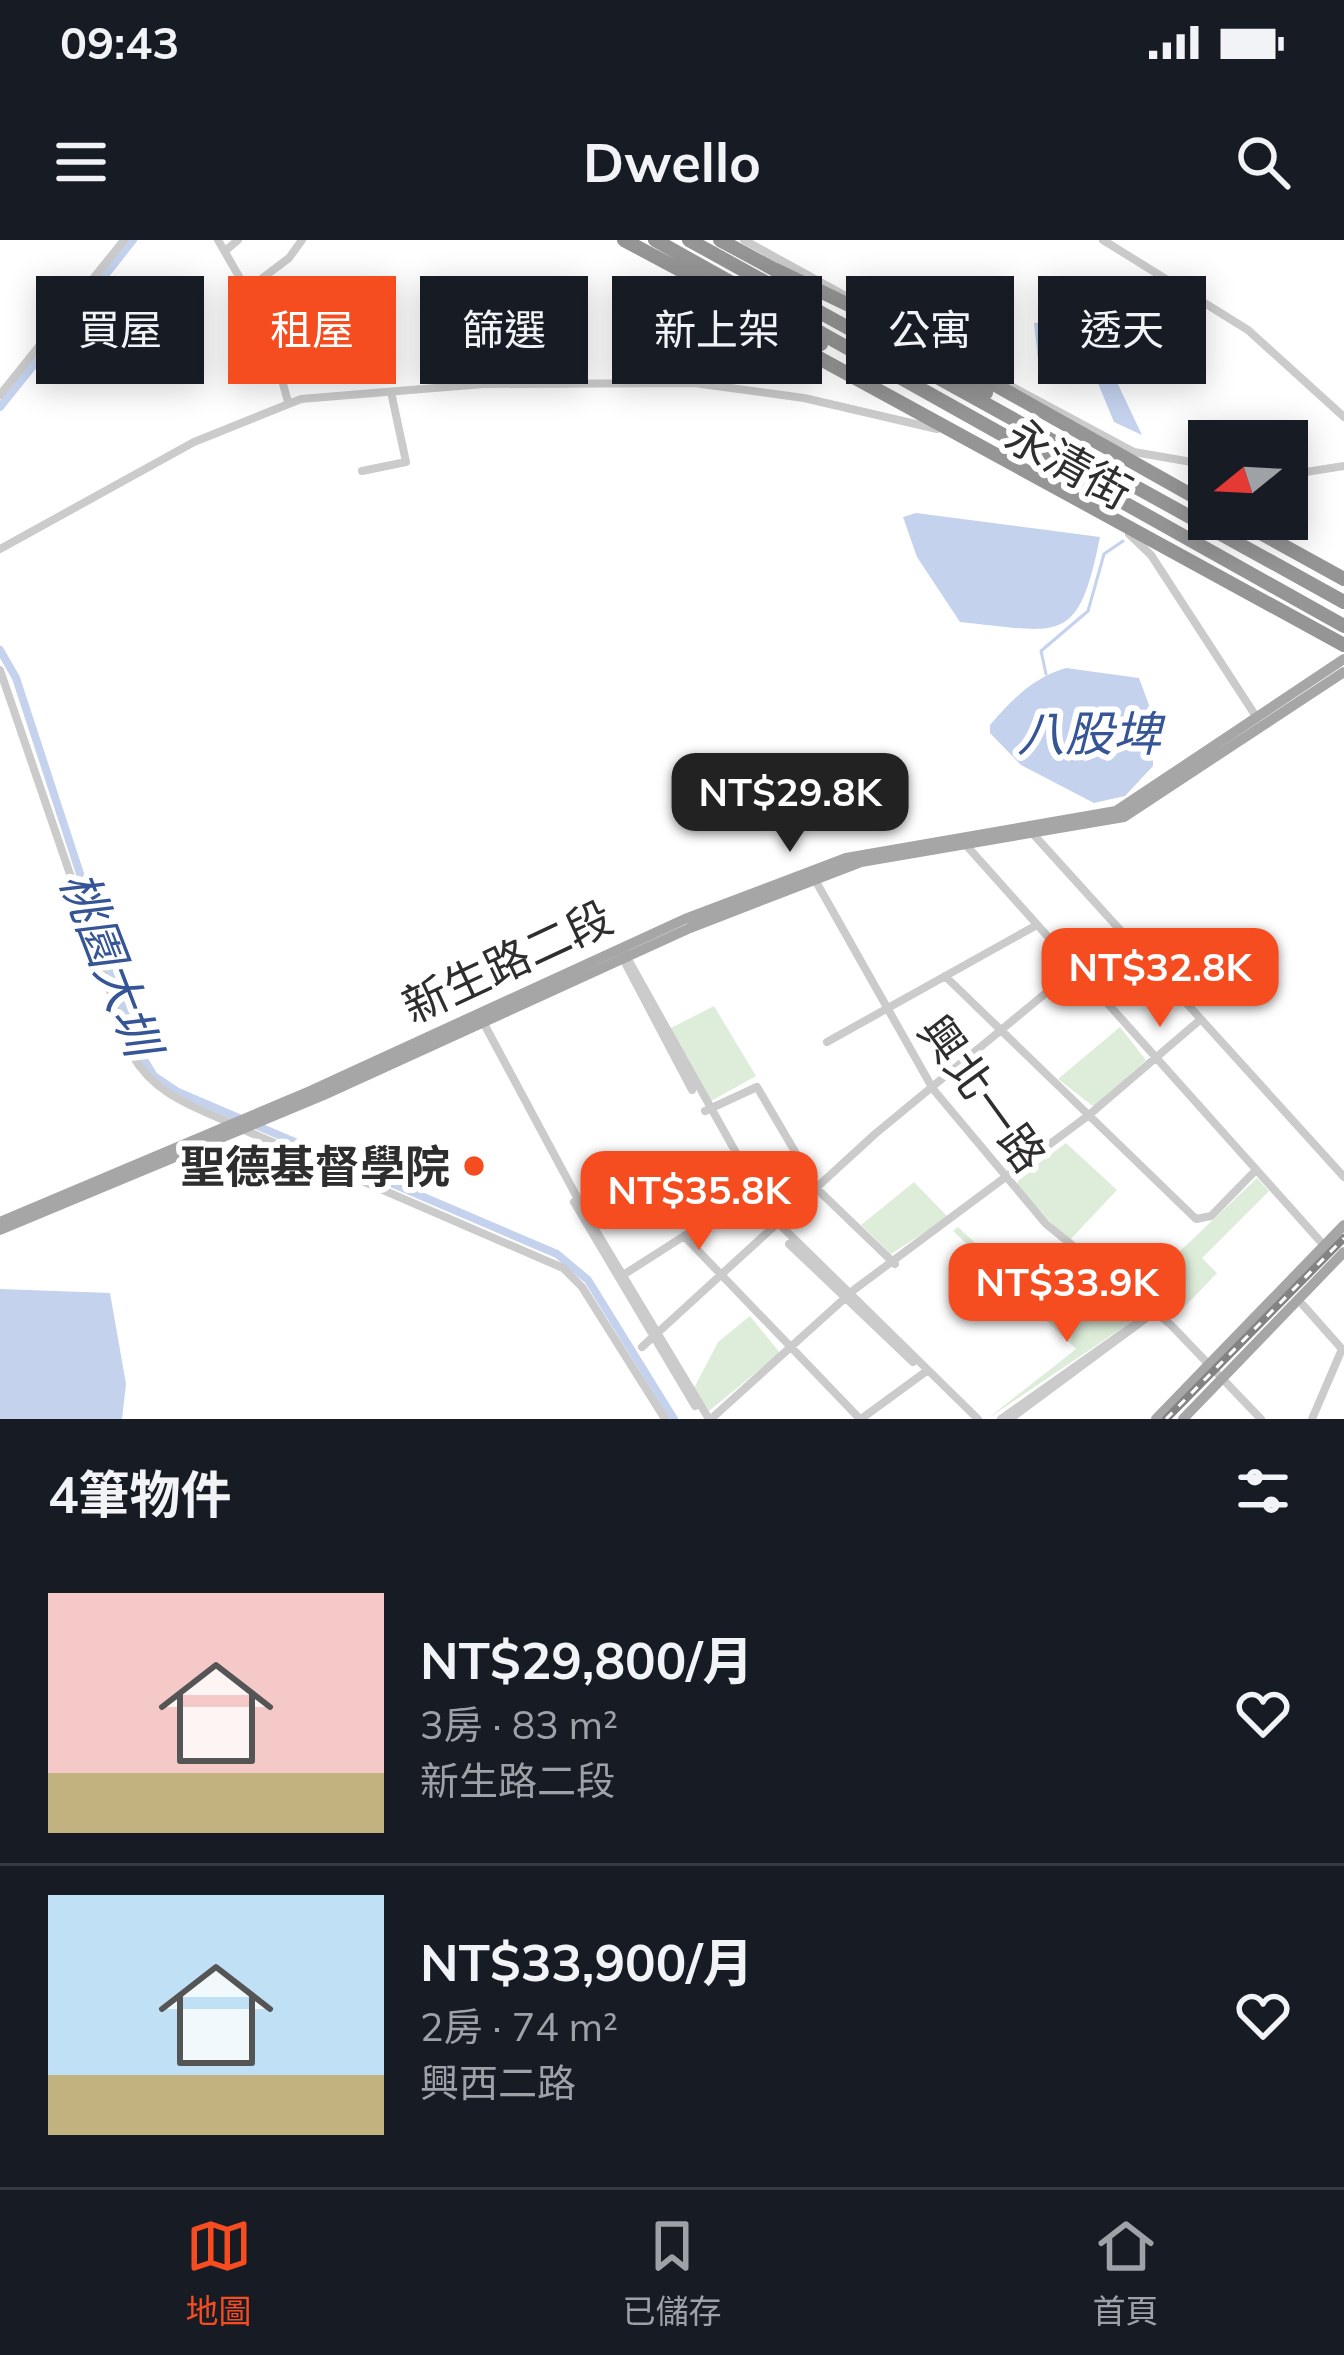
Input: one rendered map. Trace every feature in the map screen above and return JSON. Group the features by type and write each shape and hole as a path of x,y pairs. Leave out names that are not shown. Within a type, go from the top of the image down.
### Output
{"highway":[{"path":"624,240 692,276"},
{"path":"656,240 1344,626"},
{"path":"689,240 1344,602"},
{"path":"720,240 880,320 1188,493"},
{"path":"774,269 1139,487"},
{"path":"822,344 1091,486"},
{"path":"822,361 1343,659"},
{"path":"1273,540 1344,579"}],"main road":[{"name":"新生路二段","path":"811,878 861,862 1124,818 1343,659"},
{"name":"新生路二段","path":"0,1226 623,954 874,850 1116,811 1259,721"},
{"path":"1156,1419 1344,1225"},
{"path":"1183,1419 1344,1252"}],"street":[{"path":"0,395 124,240"},
{"path":"218,240 240,276"},
{"path":"225,251 238,240"},
{"path":"265,276 289,258 302,240"},
{"path":"746,240 1123,448 1188,462"},
{"path":"1103,240 1248,330 1344,417"},
{"name":"永清街","path":"0,549 194,442 288,401 556,382 694,383 804,398 932,427 1141,542 1259,721"},
{"path":"284,384 288,401"},
{"path":"362,471 406,462 391,392"},
{"path":"1308,472 1344,466"},
{"path":"0,670 132,1055 146,1079 165,1094 562,1268 582,1287 665,1419"},
{"path":"1034,835 1344,1178"},
{"path":"966,845 1320,1241"},
{"name":"興北一路","path":"811,878 931,1090 1067,1252 1150,1315 1219,1381"},
{"path":"827,1042 1035,926"},
{"path":"642,1347 775,1225 1121,931"},
{"path":"623,954 706,1110 775,1225 975,1419"},
{"path":"946,976 1200,1220 1256,1170"},
{"path":"480,1020 655,1334 710,1419 849,1298 1091,1116 1201,1019"},
{"path":"706,1110 757,1087 817,1189 894,1264"},
{"path":"622,1276 754,1191"},
{"path":"684,1236 790,1351 861,1419 926,1371"},
{"path":"1303,1305 1342,1349 1312,1419"},
{"path":"1006,1419 1150,1315"},
{"path":"1219,1381 1258,1419"}],"green space":[{"path":"714,1006 756,1076 711,1101 669,1029"},
{"path":"1120,1027 1146,1060 1094,1107 1058,1079"},
{"path":"1066,1143 1117,1190 1068,1242 1017,1185 1019,1178"},
{"path":"1257,1178 1269,1191 1202,1258 1217,1273 1174,1318 1169,1315 1173,1285 1182,1274 1178,1253"},
{"path":"914,1182 948,1217 891,1254 861,1225"},
{"path":"958,1227 1015,1280 1065,1255 1136,1311 1137,1318 987,1419 1076,1349 953,1231"},
{"path":"750,1316 780,1353 709,1411 694,1388 718,1342"}],"water":[{"path":"1098,384 1118,384 1142,435 1114,422"},
{"path":"916,513 1100,537 1083,598 1073,615 1043,629 960,622 917,557 903,517"},
{"name":"八股埤","path":"1066,668 1139,678 1153,716 1153,766 1125,796 1094,803 1021,765 990,733 990,725 1024,691"},
{"path":"0,1289 110,1293 126,1384 122,1419 0,1419"}],"waterway":[{"name":"桃園大圳","path":"104,276 133,240"},
{"name":"桃園大圳","path":"0,407 36,362"},
{"path":"1046,674 1041,651 1088,611 1104,554 1123,541"},
{"name":"桃園大圳","path":"0,650 16,678 137,1048 154,1076 178,1092 557,1254 588,1280 674,1419"}],"railway":[{"path":"1166,1419 1344,1238"}],"place":[{"name":"聖德基督學院","path":"474,1166"}]}
